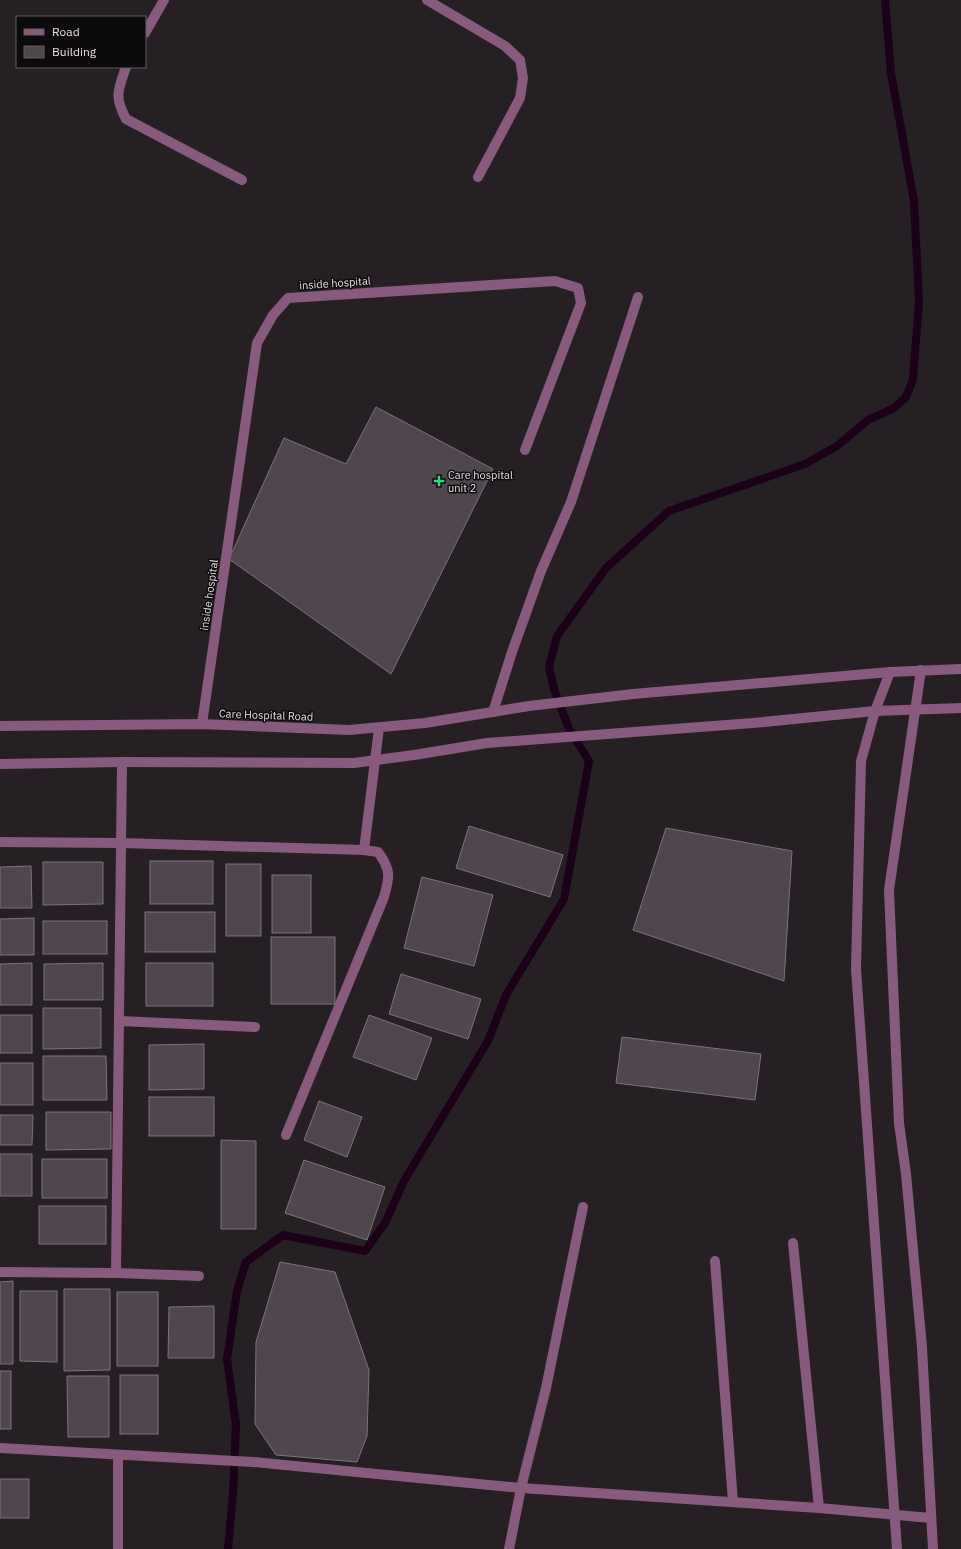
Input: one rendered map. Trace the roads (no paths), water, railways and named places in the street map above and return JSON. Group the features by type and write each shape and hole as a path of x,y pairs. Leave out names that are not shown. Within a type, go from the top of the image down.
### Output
{"street":[{"path":"146,31 164,0"},
{"path":"427,0 505,46 520,60 523,78 520,98 478,177"},
{"path":"126,68 118,90 120,107 126,119 242,180"},
{"name":"inside hospital","path":"202,724 257,343 272,315 288,298 555,281 578,288 581,303 525,450"},
{"path":"493,712 512,652 541,572 571,502 638,298"},
{"name":"Care Hospital Road","path":"0,726 202,724 349,730 425,723 529,706 633,694 890,672 961,669"},
{"path":"921,670 889,890 899,1123 906,1174 922,1347 933,1549"},
{"path":"890,672 875,711 860,761 856,969 897,1549"},
{"path":"0,764 122,762 354,763 487,743 650,731 875,711 961,708"},
{"path":"364,850 379,728"},
{"path":"116,1273 122,762"},
{"path":"0,842 121,843 364,850 378,852 387,865 389,880 384,897 286,1135"},
{"path":"119,1020 255,1027"},
{"path":"509,1549 521,1488 546,1388 583,1207"},
{"path":"793,1243 819,1508"},
{"path":"715,1261 732,1502"},
{"path":"0,1272 116,1273 200,1276"},
{"path":"0,1448 253,1462 521,1488 819,1508 931,1518"},
{"path":"118,1455 118,1549"}],"waterway":[{"path":"228,1549 233,1494 236,1424 227,1359 237,1291 246,1262 283,1235 365,1251 385,1223 404,1181 488,1041 506,995 564,899 589,761 569,729 554,689 549,667 557,636 606,568 669,511 805,464 837,446 868,420 894,408 906,397 913,379 919,302 914,201 891,73 885,0"}],"place":[{"name":"Care hospital unit 2","path":"439,481"}]}
